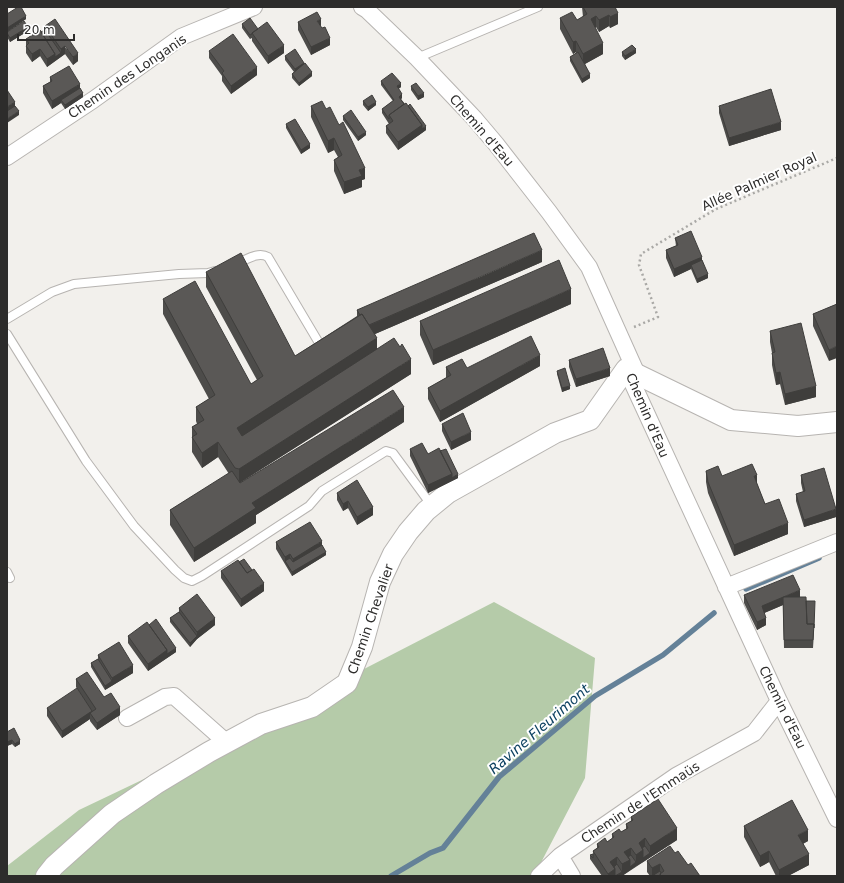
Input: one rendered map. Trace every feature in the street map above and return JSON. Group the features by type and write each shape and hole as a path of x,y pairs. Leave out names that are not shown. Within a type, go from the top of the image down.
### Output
{"street":[{"name":"Chemin des Longanis","path":"7,157 93,100 181,37 254,7"},
{"name":"Chemin d'Eau","path":"362,7 417,58 479,123 549,212 589,267 636,372 626,369"},
{"name":"Chemin d'Eau","path":"626,369 779,701 837,818"},
{"path":"626,369 731,420 798,426 837,422"},
{"name":"Chemin Chevalier","path":"46,876 54,866 112,814 156,784 226,742 261,724 312,707 347,683 362,647 380,582 393,554 408,532 432,506 448,493 554,433 590,420 626,369"},
{"path":"726,587 837,542"},
{"path":"127,718 165,697 174,696 226,742"},
{"name":"Chemin de l'Emmaüs","path":"539,876 560,856 676,776 754,733 779,701"},
{"path":"560,856 572,876"}],"lane":[{"path":"417,58 538,7"},
{"path":"7,319 52,292 74,284 180,274 208,273 228,267 259,254 265,254 318,343"},
{"path":"7,334 86,461 134,526 174,570 184,578 192,581 202,576 309,506 322,491 386,451 391,451 393,453 432,506"}],"path":[{"name":"Allée Palmier Royal","path":"618,333 658,317 639,265 641,254 716,209 837,158"}],"green space":[{"path":"494,602 595,658 585,778 534,876 7,876 7,866 79,810 230,738"}],"building":[{"path":"18,7 21,7 26,16 7,28 7,14"},
{"path":"583,7 615,7 618,13 610,17 609,15 599,20 596,16 591,19 603,43 583,54 576,41 573,42 560,18 572,12 577,20 587,14"},
{"path":"317,12 321,19 317,21 322,28 325,27 330,38 311,47 298,22"},
{"path":"250,18 258,29 250,35 242,24"},
{"path":"55,19 78,53 73,57 65,46 61,49 45,26"},
{"path":"24,21 28,27 10,38 7,32"},
{"path":"267,22 284,45 268,56 252,33"},
{"path":"40,30 55,54 47,59 40,49 32,54 26,46 29,43 26,39"},
{"path":"45,30 61,53 55,57 55,54 41,32"},
{"path":"233,34 257,67 231,86 222,73 224,71 209,51"},
{"path":"632,45 636,49 625,56 622,52"},
{"path":"295,49 304,63 295,69 285,56"},
{"path":"578,52 590,74 582,79 570,57"},
{"path":"305,63 312,72 299,83 292,74"},
{"path":"69,66 80,84 52,101 43,86 52,81 50,77"},
{"path":"392,73 401,83 397,86 402,94 399,97 404,104 389,115 389,119 382,109 394,100 381,81"},
{"path":"416,83 424,93 418,96 411,86"},
{"path":"80,88 83,93 65,105 61,100"},
{"path":"771,89 781,122 729,138 719,106"},
{"path":"7,90 15,102 7,107"},
{"path":"372,95 376,102 368,107 363,101"},
{"path":"322,101 326,109 330,107 339,125 343,122 365,168 359,170 362,176 344,182 334,160 342,155 334,138 328,141 311,106"},
{"path":"406,103 422,125 398,142 386,126 393,121 389,115"},
{"path":"410,104 426,126 422,129 422,125 408,106"},
{"path":"15,106 19,111 7,119 7,111"},
{"path":"351,110 366,132 358,137 343,116"},
{"path":"295,119 310,144 301,150 286,124"},
{"path":"691,231 702,257 674,269 666,250 678,245 675,238"},
{"path":"534,233 542,250 369,325 362,314 360,315 357,310"},
{"path":"241,253 295,356 362,314 377,338 237,428 242,436 394,338 400,347 402,344 411,359 239,469 235,468 218,442 202,453 192,437 197,434 192,427 204,420 196,407 215,395 163,299 195,281 251,384 263,376 206,272"},
{"path":"559,260 571,289 433,350 420,321"},
{"path":"702,260 708,274 697,279 691,265"},
{"path":"837,304 837,346 829,350 813,314"},
{"path":"801,323 816,386 785,394 780,372 776,373 772,353 775,352 770,331"},
{"path":"531,336 540,355 440,411 428,388 451,375 446,367 462,359 467,368"},
{"path":"603,348 610,368 576,379 569,360"},
{"path":"565,368 570,386 562,388 557,371"},
{"path":"393,390 404,407 252,503 256,508 194,548 170,510 232,471 240,483"},
{"path":"463,413 471,432 451,442 442,424"},
{"path":"422,443 428,454 439,448 452,474 428,485 410,449"},
{"path":"446,449 458,474 452,478 452,474 440,451"},
{"path":"752,464 757,475 754,476 765,504 779,499 788,523 734,545 708,482 706,471 718,466 722,476"},
{"path":"824,468 836,509 804,520 796,494 805,491 801,475"},
{"path":"357,480 373,507 357,517 348,501 343,504 337,493"},
{"path":"310,522 322,541 293,559 290,554 285,557 276,542"},
{"path":"322,545 326,552 292,572 285,561 290,558 293,562"},
{"path":"244,559 252,570 247,573 239,562"},
{"path":"238,560 247,573 254,569 264,583 241,599 221,571"},
{"path":"793,575 800,590 762,606 766,618 757,622 744,595"},
{"path":"197,594 215,618 197,632 179,608"},
{"path":"783,597 806,597 807,624 814,624 813,640 784,640"},
{"path":"806,601 815,601 814,628 814,624 807,624"},
{"path":"179,612 197,636 190,643 170,618"},
{"path":"156,619 176,648 167,654 167,650 149,625"},
{"path":"147,622 167,650 148,664 128,636"},
{"path":"119,642 133,665 112,678 98,655"},
{"path":"98,659 112,681 105,686 91,663"},
{"path":"87,672 104,697 111,693 120,707 97,723 90,713 96,709 76,679"},
{"path":"77,688 92,711 62,731 47,708"},
{"path":"14,728 20,740 15,744 12,740 7,742 7,732"},
{"path":"658,799 677,828 650,846 645,838 639,843 643,850 636,855 631,848 624,852 630,860 622,864 617,857 610,862 615,869 608,874 593,851 599,847 597,844 605,838 607,842 614,837 612,834 619,829 621,832 628,828 626,824 633,820 631,817"},
{"path":"792,800 808,830 798,835 809,854 779,870 769,851 760,856 744,826"},
{"path":"645,846 650,853 643,858 642,848"},
{"path":"670,846 675,853 678,851 688,865 691,863 700,876 662,876 660,874 664,871 660,864 652,868 647,861"},
{"path":"631,855 636,862 630,867 630,860 628,857"},
{"path":"617,864 622,872 615,876 614,867"},
{"path":"660,871 660,876 652,876"}],"waterway":[{"name":"Ravine Fleurimont","path":"746,589 819,558"},
{"name":"Ravine Fleurimont","path":"391,876 430,853 443,848 499,777 595,696 663,655 714,613"}]}
